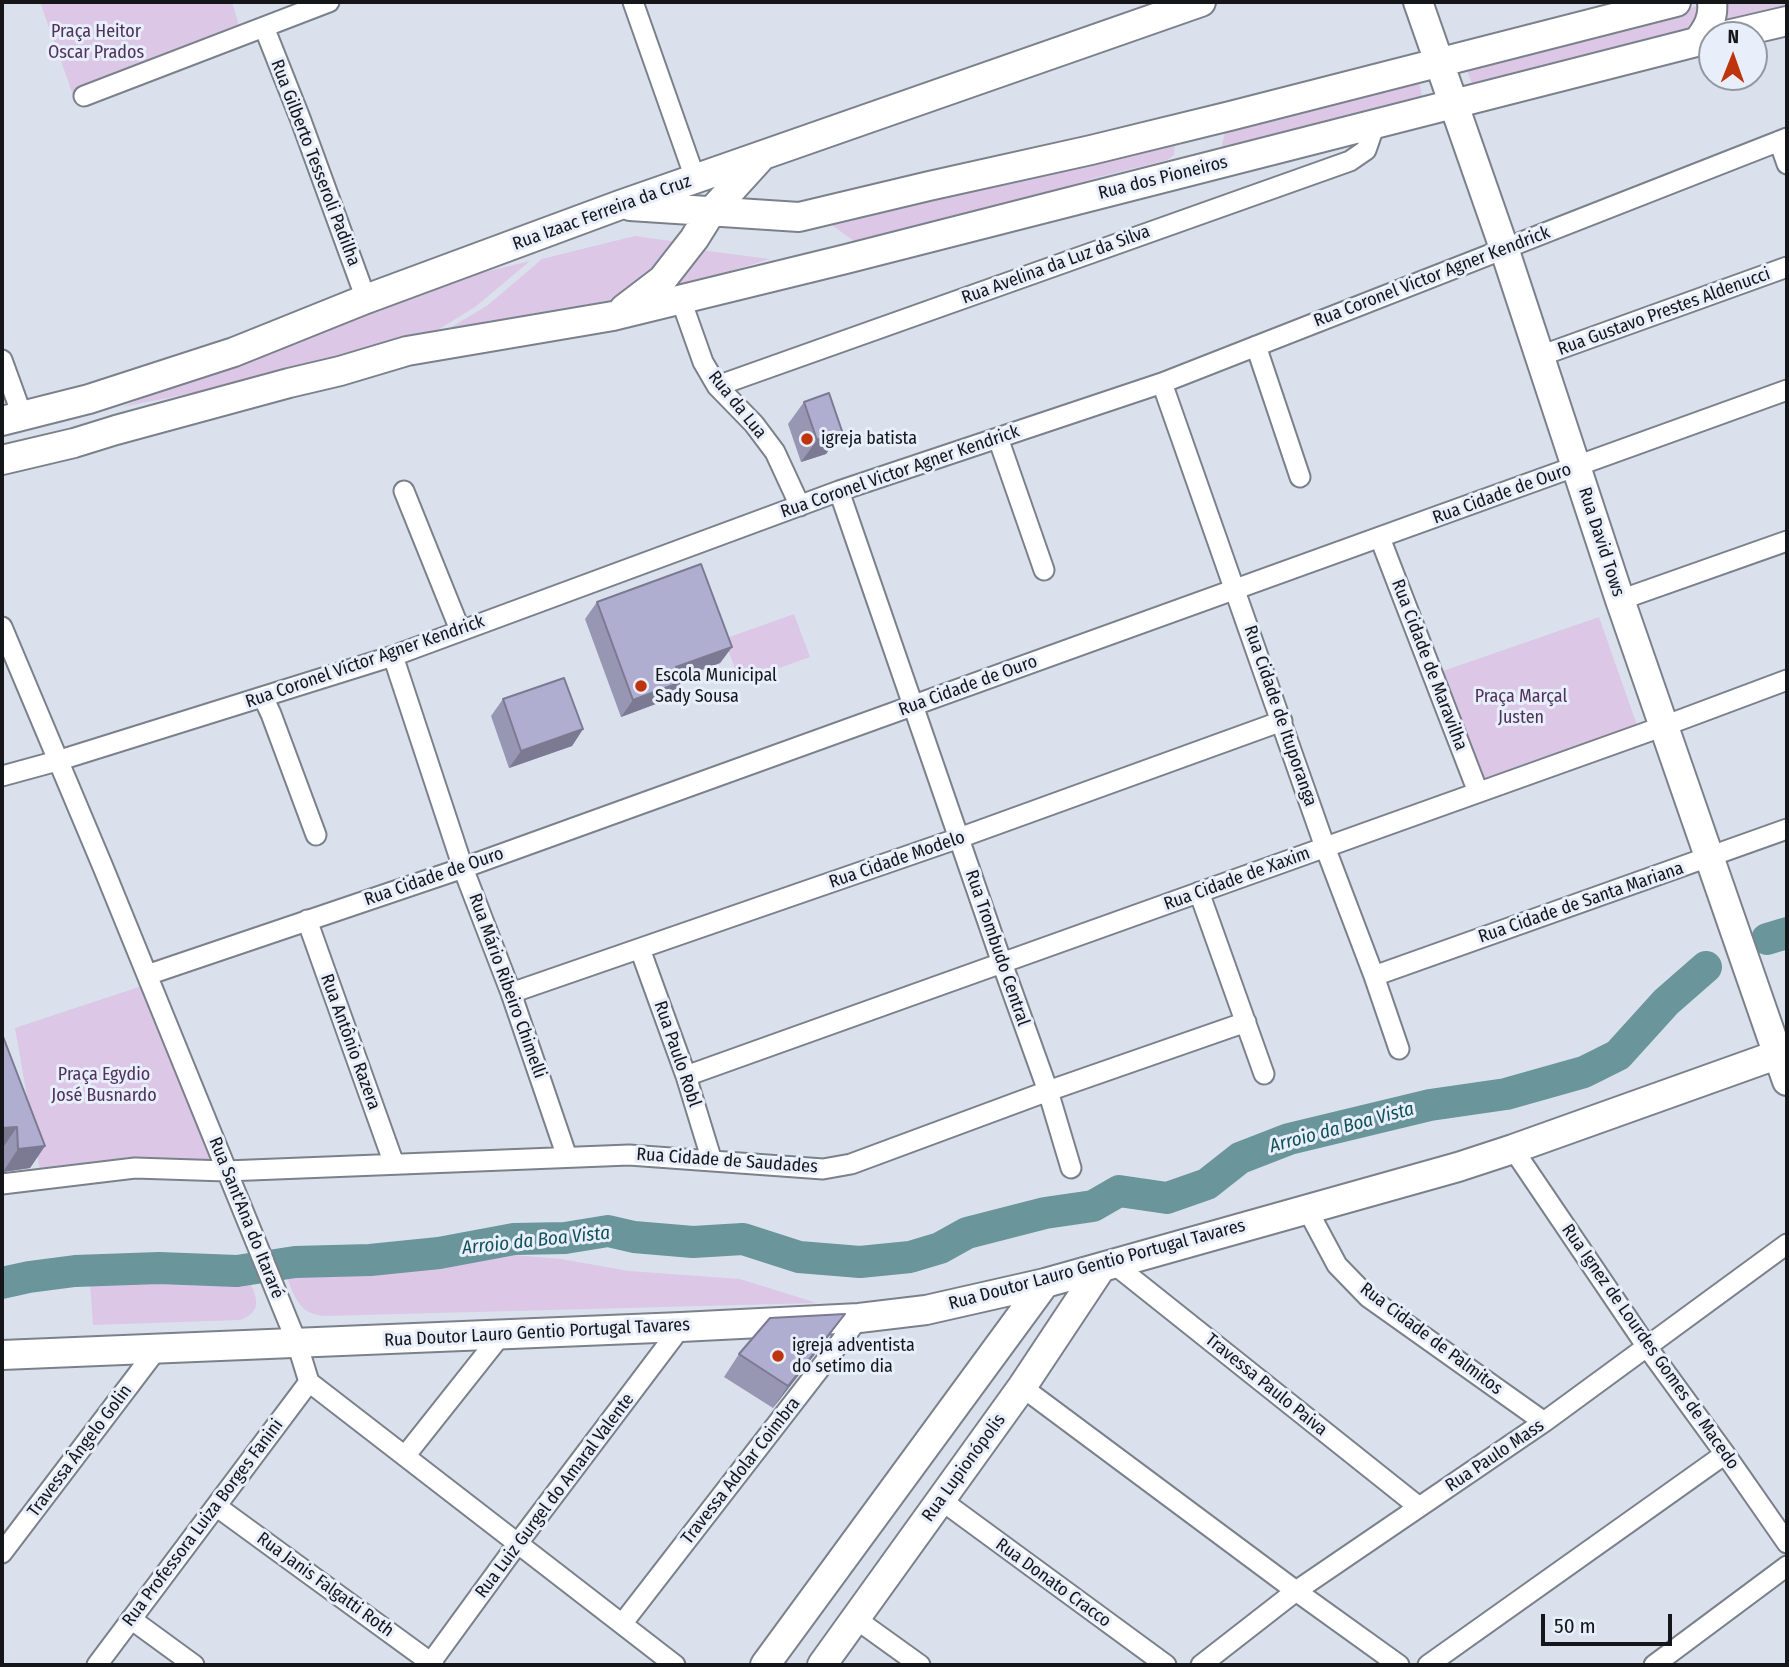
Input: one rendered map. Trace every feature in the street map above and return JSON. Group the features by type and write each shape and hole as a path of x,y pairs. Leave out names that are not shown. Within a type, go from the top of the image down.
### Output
{"main road":[{"name":"Rua Izaac Ferreira da Cruz","path":"12,418 89,399 234,352 366,299 620,205 1201,2"},
{"name":"Rua David Tows","path":"1418,2 1504,248 1620,600 1710,858 1783,1051 1787,1081"},
{"path":"620,205 799,217 1230,116 1676,2"},
{"path":"1711,21 1712,2"},
{"path":"1768,25 1787,21"},
{"name":"Rua dos Pioneiros","path":"613,316 1698,42"},
{"path":"1217,165 1214,152 1216,138 1221,126 1230,116"},
{"path":"1169,177 1184,155 1184,127"},
{"path":"2,460 74,443 407,351 613,316 662,280 711,212 764,153"},
{"path":"764,153 756,174 757,187 763,198 774,207 799,217"},
{"name":"Rua Doutor Lauro Gentio Portugal Tavares","path":"2,1355 681,1327 859,1318 926,1310 1045,1283 1458,1167 1783,1051"},
{"name":"Rua Lupionópolis","path":"822,1665 1107,1266"},
{"path":"765,1665 1045,1283"}],"street":[{"path":"84,96 329,2"},
{"path":"633,2 695,178"},
{"name":"Rua Gilberto Tesseroli Padilha","path":"264,27 366,299"},
{"name":"Rua Avelina da Luz da Silva","path":"717,386 1350,161 1366,150 1376,124"},
{"path":"1783,139 1787,164"},
{"name":"Rua Coronel Victor Agner Kendrick","path":"2,776 393,656 839,491 1162,383 1783,139"},
{"name":"Rua Gustavo Prestes Aldenucci","path":"1540,356 1787,267"},
{"name":"Rua da Lua","path":"681,300 703,362 717,386 754,424 775,452 800,506"},
{"path":"1256,346 1300,477"},
{"path":"2,360 12,418"},
{"name":"Rua Cidade de Ituporanga","path":"1162,383 1399,1049"},
{"name":"Rua Cidade de Ouro","path":"147,975 463,868 1787,390"},
{"path":"998,438 1044,570"},
{"path":"404,491 460,631"},
{"name":"Rua Trombudo Central","path":"839,491 1048,1091 1071,1168"},
{"name":"Rua Cidade de Maravilha","path":"1380,538 1478,792"},
{"path":"1620,600 1787,541"},
{"name":"Rua Sant'Ana do Itararé","path":"2,627 297,1343 309,1381"},
{"name":"Rua Mário Ribeiro Chimelli","path":"393,656 463,868 512,993 567,1157"},
{"name":"Rua Cidade de Xaxim","path":"686,1076 1787,680"},
{"path":"263,697 316,835"},
{"name":"Rua Cidade Modelo","path":"512,993 959,838 1282,721"},
{"name":"Rua Cidade de Santa Mariana","path":"1374,976 1787,829"},
{"path":"1199,892 1264,1074"},
{"name":"Rua Antônio Razera","path":"306,920 394,1164"},
{"name":"Rua Paulo Robl","path":"640,949 686,1076 712,1161"},
{"name":"Rua Cidade de Saudades","path":"2,1184 135,1168 226,1171 629,1155 823,1169 851,1164 1246,1022"},
{"name":"Rua Ignez de Lourdes Gomes de Macedo","path":"1513,1149 1647,1347 1787,1543"},
{"name":"Rua Cidade de Palmitos","path":"1307,1209 1337,1265 1368,1297 1544,1423"},
{"name":"Rua Paulo Mass","path":"1201,1665 1296,1591 1544,1423 1787,1244"},
{"name":"Travessa Paulo Paiva","path":"1107,1266 1419,1507"},
{"name":"Travessa Adolar Coimbra","path":"622,1624 859,1318"},
{"name":"Rua Luiz Gurgel do Amaral Valente","path":"431,1664 518,1543 681,1327"},
{"path":"405,1456 501,1335"},
{"name":"Travessa Ângelo Golin","path":"2,1553 158,1349"},
{"path":"309,1381 675,1665"},
{"name":"Rua Professora Luiza Borges Fanini","path":"97,1665 309,1381"},
{"path":"1022,1387 1399,1665"},
{"path":"1428,1665 1725,1454"},
{"name":"Rua Donato Cracco","path":"941,1500 1166,1665"},
{"name":"Rua Janis Falgatti Roth","path":"216,1506 431,1664"},
{"path":"1654,1665 1787,1566"},
{"path":"131,1619 194,1665"},
{"path":"856,1619 920,1665"}],"green space":[{"name":"Praça Heitor Oscar Prados","path":"40,2 232,2 239,26 73,95"},
{"path":"1721,2 1787,2 1787,13 1752,21 1719,21"},
{"path":"1706,4 1701,21 1698,21 1698,29 1474,89 1464,63"},
{"path":"1417,72 1424,106 1224,153 1222,145 1226,128"},
{"path":"1173,132 1174,155 1167,160 1095,178 995,209 854,241 822,218"},
{"path":"635,236 685,243 611,314 420,346 488,305 542,259"},
{"path":"700,250 770,259 665,291"},
{"path":"530,261 475,307 407,349 123,407 245,349 369,300"},
{"path":"794,614 810,657 740,682 724,639"},
{"name":"Praça Marçal Justen","path":"1599,617 1638,728 1480,787 1440,672"},
{"name":"Praça Egydio José Busnardo","path":"148,984 223,1169 41,1176 15,1028"},
{"path":"514,1255 561,1259 629,1271 740,1279 817,1303 323,1316 303,1308 296,1298 286,1271 306,1275 361,1274"},
{"path":"246,1273 255,1294 256,1306 248,1316 240,1320 93,1325 90,1284 135,1276 215,1278"}],"building":[{"path":"829,393 842,431 817,440 804,402"},
{"path":"701,564 732,647 676,667 681,682 633,700 597,602"},
{"path":"564,678 583,729 521,751 503,699"},
{"path":"2,1034 45,1146 18,1149 17,1127 2,1128"},
{"name":"igreja adventista do setimo dia","path":"845,1314 788,1386 739,1354 770,1318"}],"waterway":[{"name":"Arroio da Boa Vista","path":"1767,939 1787,933"},
{"name":"Arroio da Boa Vista","path":"2,1283 75,1271 159,1268 237,1271 295,1262 370,1260 439,1253 514,1239 565,1238 608,1231 634,1237 693,1242 743,1239 799,1257 860,1262 910,1257 940,1248 967,1233 1045,1213 1093,1206 1119,1191 1167,1198 1207,1184 1240,1158 1289,1139 1430,1105 1506,1094 1584,1072 1618,1055 1666,1002 1706,967"}],"place":[{"name":"igreja batista","path":"807,439"},
{"name":"Escola Municipal Sady Sousa","path":"641,686"},
{"name":"igreja adventista do setimo dia","path":"778,1356"}]}
